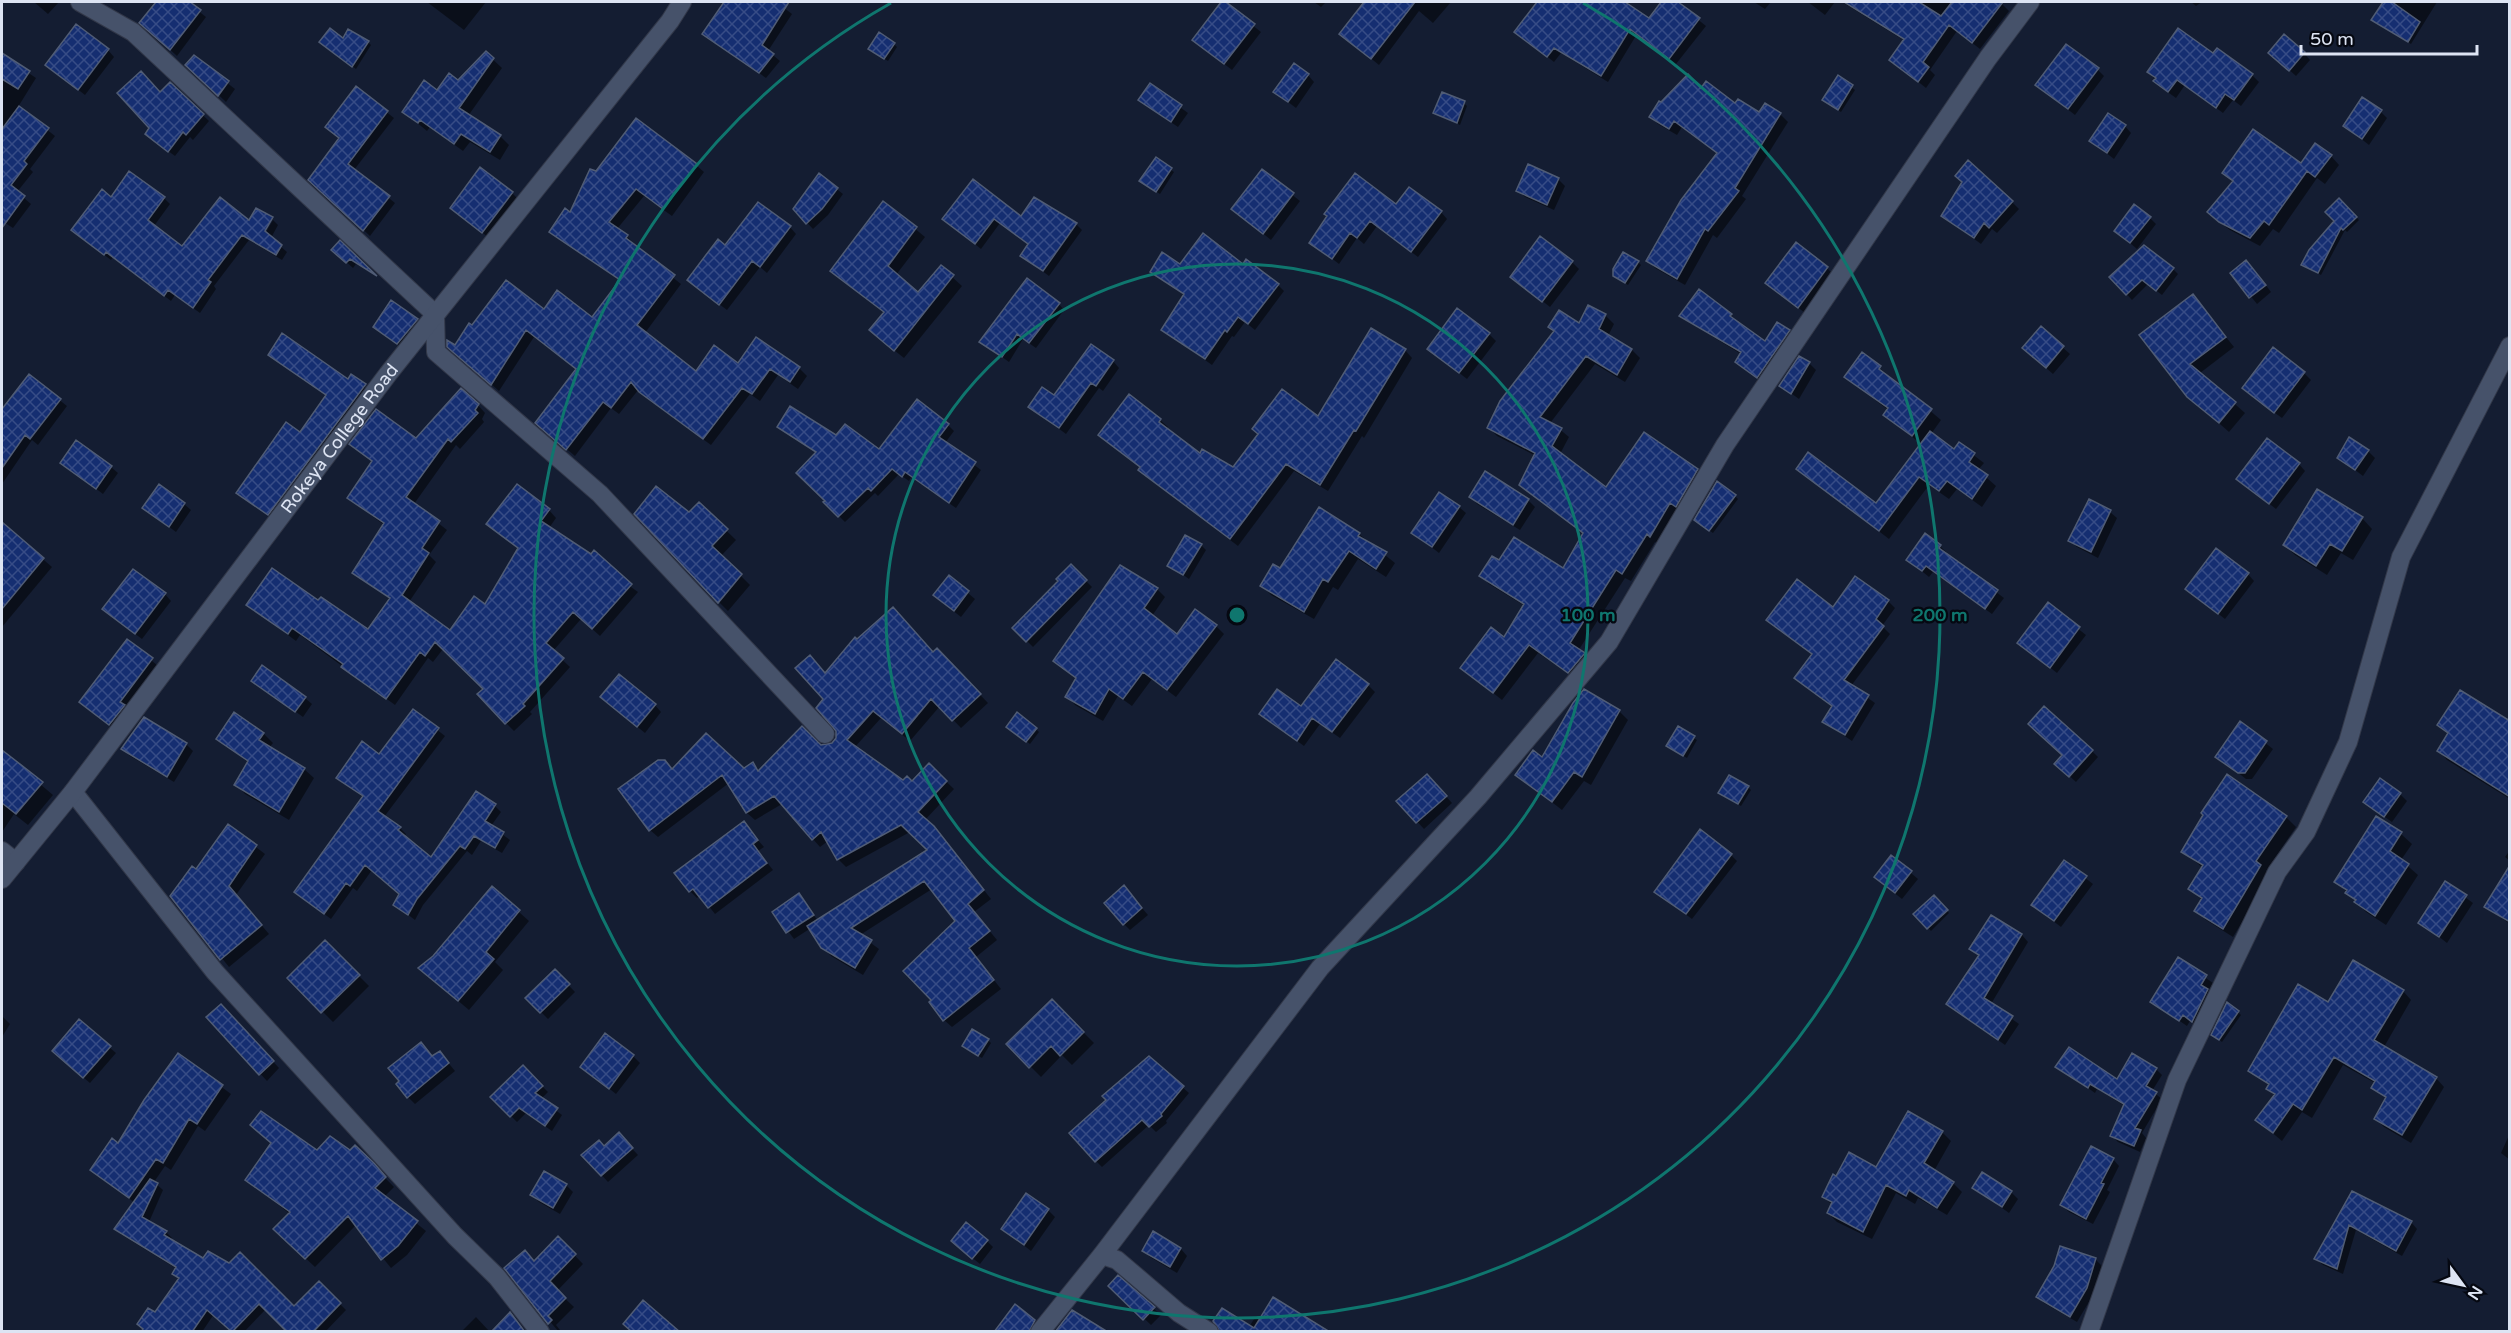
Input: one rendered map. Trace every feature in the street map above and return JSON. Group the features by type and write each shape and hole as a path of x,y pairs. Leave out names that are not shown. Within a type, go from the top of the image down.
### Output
{"street":[{"path":"80,2 133,32 435,314 436,352 600,494 825,734"},
{"name":"Rokeya College Road","path":"2,879 73,792 380,383 670,21 682,2"},
{"path":"1040,1332 1102,1255 1320,968 1478,797 1609,642 1725,445 1988,58 2030,2"},
{"path":"2089,1332 2177,1080 2277,872 2306,832 2348,742 2401,557 2510,346"},
{"path":"73,792 215,972 455,1236 497,1276 540,1332"},
{"path":"2,851 16,862"},
{"path":"1102,1255 1117,1260 1179,1313 1209,1332"}],"building":[{"path":"156,2 190,2 201,10 170,50 139,23"},
{"path":"724,2 789,2 762,45 774,54 759,73 702,34"},
{"path":"1221,2 1226,2 1255,24 1224,64 1192,40"},
{"path":"1364,2 1415,2 1371,59 1339,34"},
{"path":"1537,2 1625,2 1649,18 1661,2 1678,2 1700,18 1669,59 1630,29 1601,76 1554,48 1547,57 1514,32"},
{"path":"1844,2 1919,2 1941,16 1952,2 2003,2 1972,43 1949,25 1923,62 1929,67 1918,82 1889,60 1904,39"},
{"path":"2383,2 2392,2 2420,22 2408,42 2371,20"},
{"path":"76,24 109,49 78,90 45,65"},
{"path":"330,28 343,38 348,29 369,41 352,67 319,42"},
{"path":"2178,28 2213,53 2217,48 2253,74 2234,100 2225,94 2216,108 2177,80 2168,92 2153,81 2156,78 2147,72"},
{"path":"879,32 895,43 884,59 868,49"},
{"path":"2284,34 2305,52 2289,71 2268,53"},
{"path":"2066,44 2099,68 2068,109 2035,85"},
{"path":"486,51 494,58 459,108 501,135 490,152 461,134 454,144 420,120 418,123 402,112 424,80 437,90 449,73 458,80"},
{"path":"2,53 30,71 18,89 2,79"},
{"path":"194,55 229,81 218,96 185,65"},
{"path":"1294,63 1309,74 1288,102 1273,92"},
{"path":"141,71 160,92 170,82 204,114 186,135 183,132 168,152 145,134 149,128 117,93"},
{"path":"1688,74 1701,88 1706,81 1735,103 1738,99 1759,112 1765,103 1781,113 1735,188 1739,191 1708,231 1705,229 1677,279 1646,261 1681,200 1717,153 1674,121 1669,129 1649,117 1659,101 1661,102"},
{"path":"1838,75 1853,85 1838,110 1822,100"},
{"path":"1150,83 1182,105 1171,122 1138,100"},
{"path":"356,86 388,111 348,164 390,196 363,231 308,180 339,138 325,127"},
{"path":"1442,92 1465,101 1457,123 1433,113"},
{"path":"2362,97 2382,110 2362,139 2343,126"},
{"path":"19,106 49,128 24,161 27,164 11,185 25,196 2,228 2,129"},
{"path":"2108,113 2126,125 2107,153 2089,141"},
{"path":"636,118 697,164 663,209 636,189 609,222 628,235 626,238 675,275 637,325 696,371 714,345 738,363 756,337 800,367 790,382 770,369 752,394 742,388 703,439 639,392 631,382 611,408 603,402 566,450 535,423 576,369 526,330 491,385 447,347 447,340 455,345 469,323 472,325 506,280 544,309 557,290 592,317 620,280 549,232 565,208 570,212 590,169 596,171"},
{"path":"2253,129 2301,163 2315,143 2332,155 2315,177 2307,171 2269,225 2264,221 2250,238 2219,222 2207,212 2233,181 2222,173"},
{"path":"1156,157 1172,168 1156,192 1139,181"},
{"path":"1968,160 2013,201 1989,228 1984,223 1974,238 1941,216 1962,182 1955,176"},
{"path":"1528,164 1559,178 1547,205 1516,191"},
{"path":"480,167 513,192 482,233 450,208"},
{"path":"1262,169 1294,193 1263,234 1231,209"},
{"path":"129,171 165,197 148,220 182,246 220,197 249,220 256,208 273,217 265,231 282,245 276,255 242,235 208,280 211,282 193,308 168,290 164,296 106,252 104,255 71,230 102,189 111,197"},
{"path":"819,173 838,188 822,209 806,224 793,209"},
{"path":"1355,173 1396,204 1409,187 1442,211 1411,252 1370,221 1357,238 1350,233 1332,259 1309,243 1327,216 1324,214"},
{"path":"973,179 1021,216 1034,197 1077,223 1043,271 1020,256 1028,244 994,219 975,244 942,219"},
{"path":"2339,198 2357,217 2343,230 2341,228 2318,273 2301,265 2309,250 2334,221 2325,212"},
{"path":"883,201 917,227 888,266 918,292 941,265 954,275 894,351 869,330 884,312 830,271"},
{"path":"758,202 791,226 760,267 752,261 719,305 687,280 718,239 725,245"},
{"path":"2134,204 2151,217 2130,243 2114,231"},
{"path":"1203,233 1243,264 1246,259 1279,284 1248,324 1238,317 1227,332 1225,330 1205,359 1161,330 1184,294 1150,272 1162,252 1180,264"},
{"path":"1540,236 1573,261 1542,302 1510,277"},
{"path":"340,240 377,276 350,259 346,263 331,250"},
{"path":"1796,242 1828,267 1798,308 1765,283"},
{"path":"2144,245 2174,268 2156,291 2142,280 2126,295 2109,277"},
{"path":"1623,252 1639,261 1625,283 1613,276 1613,269"},
{"path":"2246,260 2266,285 2249,298 2230,273"},
{"path":"1027,278 1060,303 1029,343 1017,334 1002,357 979,342"},
{"path":"1699,289 1732,314 1730,316 1765,341 1777,322 1790,330 1757,378 1735,362 1741,352 1679,316"},
{"path":"2193,294 2226,337 2190,364 2236,402 2219,423 2187,397 2139,335"},
{"path":"391,300 418,319 397,344 373,327"},
{"path":"1588,305 1606,314 1599,329 1632,349 1617,375 1586,356 1540,417 1562,428 1552,446 1606,487 1644,432 1698,469 1676,507 1670,503 1650,537 1647,534 1622,574 1616,570 1570,643 1585,653 1568,673 1529,645 1493,693 1460,668 1491,627 1504,637 1524,604 1479,576 1492,556 1499,560 1514,537 1563,568 1583,533 1519,485 1535,453 1487,428 1500,401 1554,331 1548,327 1559,310 1579,323"},
{"path":"1457,308 1490,333 1459,373 1427,349"},
{"path":"2041,326 2064,346 2046,368 2022,348"},
{"path":"1371,328 1406,349 1320,485 1286,464 1230,539 1138,470 1140,467 1098,435 1129,394 1161,419 1159,422 1200,453 1202,449 1233,467 1258,434 1252,429 1282,389 1318,416"},
{"path":"282,333 348,379 351,374 366,384 268,515 236,493 286,422 300,432 326,395 268,355"},
{"path":"1091,344 1114,360 1096,386 1091,383 1059,428 1028,407 1042,387 1054,395"},
{"path":"2273,347 2305,372 2274,413 2242,388"},
{"path":"1862,352 1881,366 1879,369 1932,409 1912,436 1883,415 1888,408 1844,377"},
{"path":"1799,356 1810,362 1791,394 1779,386"},
{"path":"29,374 61,399 30,439 25,435 2,468 2,409"},
{"path":"461,388 479,404 475,410 478,413 451,442 448,439 406,497 440,521 422,548 429,553 402,595 450,630 474,596 485,604 518,548 486,524 517,484 550,509 541,521 591,554 594,550 632,584 592,629 573,612 546,643 564,658 523,704 525,706 505,724 477,694 483,689 435,642 425,656 420,652 386,699 341,667 343,664 292,628 288,634 246,605 272,568 318,600 321,597 368,629 390,598 352,573 384,523 347,498 372,461 349,444 376,409 416,438"},
{"path":"917,399 949,424 939,437 976,462 949,503 905,472 902,477 892,469 871,491 868,488 838,517 796,473 816,452 777,427 790,406 836,435 845,424 879,449"},
{"path":"1930,431 1954,449 1959,442 1975,453 1969,462 1988,475 1972,499 1947,481 1939,491 1919,477 1879,531 1796,469 1808,452 1876,503"},
{"path":"2349,437 2369,450 2355,470 2337,458"},
{"path":"2267,438 2300,463 2269,504 2236,479"},
{"path":"76,440 112,466 96,489 60,463"},
{"path":"1485,471 1529,499 1513,525 1469,497"},
{"path":"1717,481 1736,495 1709,531 1694,520"},
{"path":"159,484 185,503 169,527 142,508"},
{"path":"656,486 689,512 699,502 728,529 712,546 742,574 718,603 634,514"},
{"path":"2317,489 2363,517 2342,551 2330,544 2316,566 2283,545"},
{"path":"1439,492 1460,506 1432,547 1411,533"},
{"path":"2089,499 2111,510 2091,552 2068,541"},
{"path":"1319,507 1360,533 1358,536 1387,552 1376,569 1349,551 1328,582 1323,579 1304,612 1260,586 1273,564 1280,568"},
{"path":"2,522 44,558 2,609"},
{"path":"1925,533 1941,545 1939,548 1998,590 1985,609 1926,566 1922,571 1906,560"},
{"path":"1185,535 1202,544 1183,575 1167,566"},
{"path":"2216,548 2249,573 2218,614 2185,589"},
{"path":"1071,564 1087,580 1026,642 1012,628 1058,581 1056,579"},
{"path":"1120,565 1158,588 1144,608 1177,634 1195,609 1217,625 1167,690 1143,672 1123,699 1109,689 1095,714 1065,697 1076,678 1053,661"},
{"path":"133,569 166,593 135,634 102,609"},
{"path":"949,575 969,591 954,611 933,595"},
{"path":"1855,576 1889,600 1876,619 1884,626 1844,680 1869,695 1845,735 1822,722 1832,706 1794,678 1812,654 1766,620 1797,579 1833,607"},
{"path":"2048,602 2080,627 2050,668 2017,643"},
{"path":"893,607 933,652 937,648 981,694 952,721 931,699 902,734 873,711 847,740 903,780 907,776 912,781 929,763 947,781 918,812 934,826 984,890 968,904 990,931 969,948 994,980 943,1021 929,1002 931,1000 903,971 955,921 924,881 851,928 872,940 855,968 821,948 807,926 927,850 901,825 837,860 821,832 812,840 774,796 746,813 722,775 649,831 618,789 658,760 665,760 672,769 706,733 744,768 753,762 758,771 802,726 821,745 832,743 836,738 836,731 816,708 823,699 795,668 810,655 825,673 855,637 857,639"},
{"path":"127,639 153,658 120,702 125,705 109,725 79,702"},
{"path":"1336,659 1369,684 1332,732 1312,718 1297,741 1259,714 1277,689 1301,706"},
{"path":"262,665 306,697 295,712 251,681"},
{"path":"619,674 656,704 637,727 600,697"},
{"path":"1584,689 1620,710 1582,777 1574,772 1552,802 1515,775 1533,750 1542,757 1573,703"},
{"path":"2460,690 2510,721 2510,797 2437,751 2448,733 2437,725"},
{"path":"2044,706 2093,750 2069,777 2054,764 2062,755 2028,724"},
{"path":"413,709 439,728 378,811 401,827 398,830 431,857 476,791 496,804 485,821 504,832 495,848 474,836 465,849 460,846 417,899 408,915 393,905 399,894 365,865 350,886 346,883 324,914 294,892 363,796 336,778 362,741 379,754"},
{"path":"234,712 264,733 259,740 305,768 279,812 234,785 248,761 216,739"},
{"path":"1017,712 1037,728 1026,742 1006,727"},
{"path":"144,717 187,743 167,777 121,749"},
{"path":"2240,721 2267,741 2245,773 2238,773 2215,757"},
{"path":"1678,726 1695,736 1683,756 1666,746"},
{"path":"2,750 43,782 16,814 2,803"},
{"path":"1427,774 1447,796 1416,823 1396,801"},
{"path":"2227,774 2287,816 2256,861 2261,865 2223,929 2194,911 2202,898 2188,889 2203,865 2181,852 2203,815 2201,813"},
{"path":"1729,775 1749,786 1738,804 1718,793"},
{"path":"2380,778 2401,793 2384,817 2363,802"},
{"path":"2376,816 2402,832 2390,851 2409,864 2375,916 2354,902 2356,900 2345,893 2347,890 2334,882"},
{"path":"744,821 758,840 753,844 767,863 708,908 693,889 689,892 674,873"},
{"path":"228,824 257,845 229,886 262,925 220,960 170,896 192,866 196,869"},
{"path":"1700,829 1732,854 1686,914 1654,892"},
{"path":"1891,855 1912,871 1895,893 1874,877"},
{"path":"2064,860 2087,876 2054,921 2031,905"},
{"path":"2510,865 2510,922 2484,907"},
{"path":"2445,881 2467,895 2439,937 2418,923"},
{"path":"1124,885 1142,908 1123,925 1104,903"},
{"path":"492,886 520,910 486,952 494,959 458,1001 418,968 433,956"},
{"path":"799,893 814,915 786,933 772,912"},
{"path":"1934,895 1948,910 1927,929 1913,914"},
{"path":"1991,915 2022,934 1984,998 2013,1016 1998,1040 1946,1004 1979,955 1969,949"},
{"path":"325,940 360,975 321,1013 287,978"},
{"path":"2178,957 2207,975 2201,985 2208,989 2192,1022 2183,1015 2179,1021 2150,1002"},
{"path":"2353,960 2404,990 2374,1040 2437,1077 2402,1135 2374,1119 2386,1097 2371,1088 2375,1081 2334,1057 2302,1110 2293,1104 2273,1133 2255,1120 2275,1094 2266,1089 2269,1084 2248,1071 2298,984 2328,1002"},
{"path":"555,969 570,984 540,1013 525,998"},
{"path":"1052,999 1084,1032 1060,1056 1051,1046 1029,1068 1006,1044"},
{"path":"2227,1002 2239,1011 2219,1040 2211,1035"},
{"path":"221,1004 274,1061 259,1075 206,1017"},
{"path":"79,1019 111,1046 83,1078 52,1051"},
{"path":"972,1029 989,1039 978,1056 962,1046"},
{"path":"605,1033 634,1055 609,1089 580,1067"},
{"path":"421,1042 432,1056 440,1051 449,1063 407,1098 396,1084 399,1081 388,1068"},
{"path":"2069,1047 2117,1079 2132,1053 2157,1068 2146,1086 2157,1092 2135,1128 2141,1130 2134,1146 2110,1136 2124,1104 2090,1084 2088,1088 2055,1067"},
{"path":"178,1053 223,1085 197,1124 189,1119 163,1163 156,1159 129,1198 90,1170 112,1138 118,1143 144,1100"},
{"path":"1149,1056 1184,1086 1161,1114 1162,1116 1149,1127 1142,1120 1095,1162 1069,1133 1106,1100 1102,1096"},
{"path":"523,1065 543,1086 535,1093 558,1108 545,1126 519,1108 510,1117 490,1097"},
{"path":"261,1111 317,1150 330,1136 350,1150 355,1145 374,1163 386,1177 375,1188 418,1221 398,1246 381,1260 348,1216 305,1259 273,1229 290,1212 245,1180 271,1143 250,1125"},
{"path":"1908,1111 1943,1131 1924,1163 1954,1182 1937,1208 1909,1190 1906,1196 1886,1185 1863,1232 1827,1213 1832,1202 1822,1197 1833,1174 1836,1176 1849,1152 1876,1167"},
{"path":"619,1132 633,1148 601,1176 581,1155 599,1140 604,1146"},
{"path":"2091,1146 2114,1158 2086,1219 2060,1205"},
{"path":"544,1171 567,1184 553,1208 530,1195"},
{"path":"1982,1172 2012,1191 2002,1207 1972,1188"},
{"path":"150,1179 158,1183 142,1217 167,1231 164,1235 203,1258 208,1251 229,1263 240,1252 294,1306 319,1281 341,1303 313,1332 287,1332 259,1304 232,1332 207,1310 192,1332 141,1332 143,1329 137,1324 148,1308 155,1312 179,1278 172,1274 176,1267 114,1229"},
{"path":"2352,1191 2412,1221 2396,1251 2349,1225 2337,1269 2314,1259"},
{"path":"1026,1193 1049,1209 1024,1245 1001,1229"},
{"path":"966,1222 988,1240 972,1259 951,1241"},
{"path":"1153,1231 1181,1248 1170,1267 1142,1251"},
{"path":"558,1236 576,1254 550,1281 566,1298 548,1316 552,1320 548,1324 504,1268 525,1250 534,1261"},
{"path":"2060,1246 2096,1258 2087,1288 2070,1317 2036,1297 2054,1266"},
{"path":"1118,1275 1155,1307 1143,1320 1108,1286"},
{"path":"1273,1297 1330,1332 1220,1332 1213,1321 1222,1308 1254,1328"},
{"path":"643,1300 680,1332 632,1332 623,1324"},
{"path":"1015,1304 1035,1320 1029,1332 994,1332"},
{"path":"1072,1310 1108,1332 1055,1332"},
{"path":"510,1312 525,1332 491,1332"}]}
